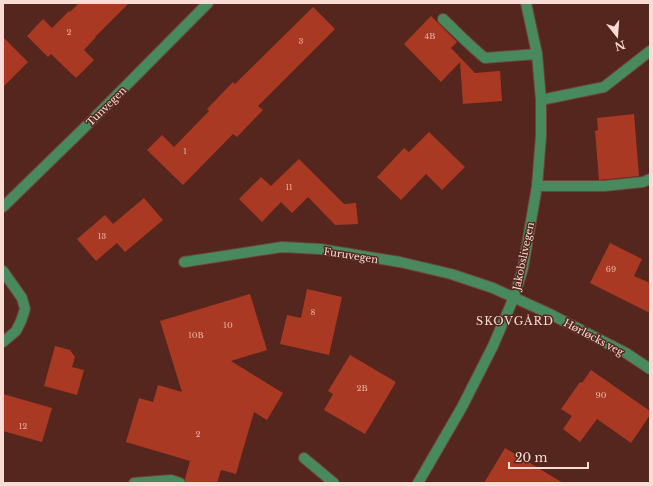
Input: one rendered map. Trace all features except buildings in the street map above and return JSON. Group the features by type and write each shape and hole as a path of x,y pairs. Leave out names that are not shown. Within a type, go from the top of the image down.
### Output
{"street":[{"name":"Tunvegen","path":"3,207 208,3"},
{"name":"Jakobslivegen","path":"418,483 462,407 493,346 514,297 523,268 537,186 541,136 541,100 538,54 526,3"},
{"path":"443,19 485,58 538,54"},
{"path":"541,100 604,87 650,51"},
{"path":"537,186 604,186 643,182 650,179"},
{"name":"Furuvegen","path":"184,262 282,247 320,249 400,262 451,274 493,288 514,297"},
{"path":"3,271 22,298 25,309 16,331 3,342"},
{"name":"Hørløcks veg","path":"514,297 626,353 650,369"},
{"path":"304,458 334,483"},
{"path":"134,483 171,480 180,483"}],"district":[{"name":"SKOVGÅRD","path":"515,321"}]}
